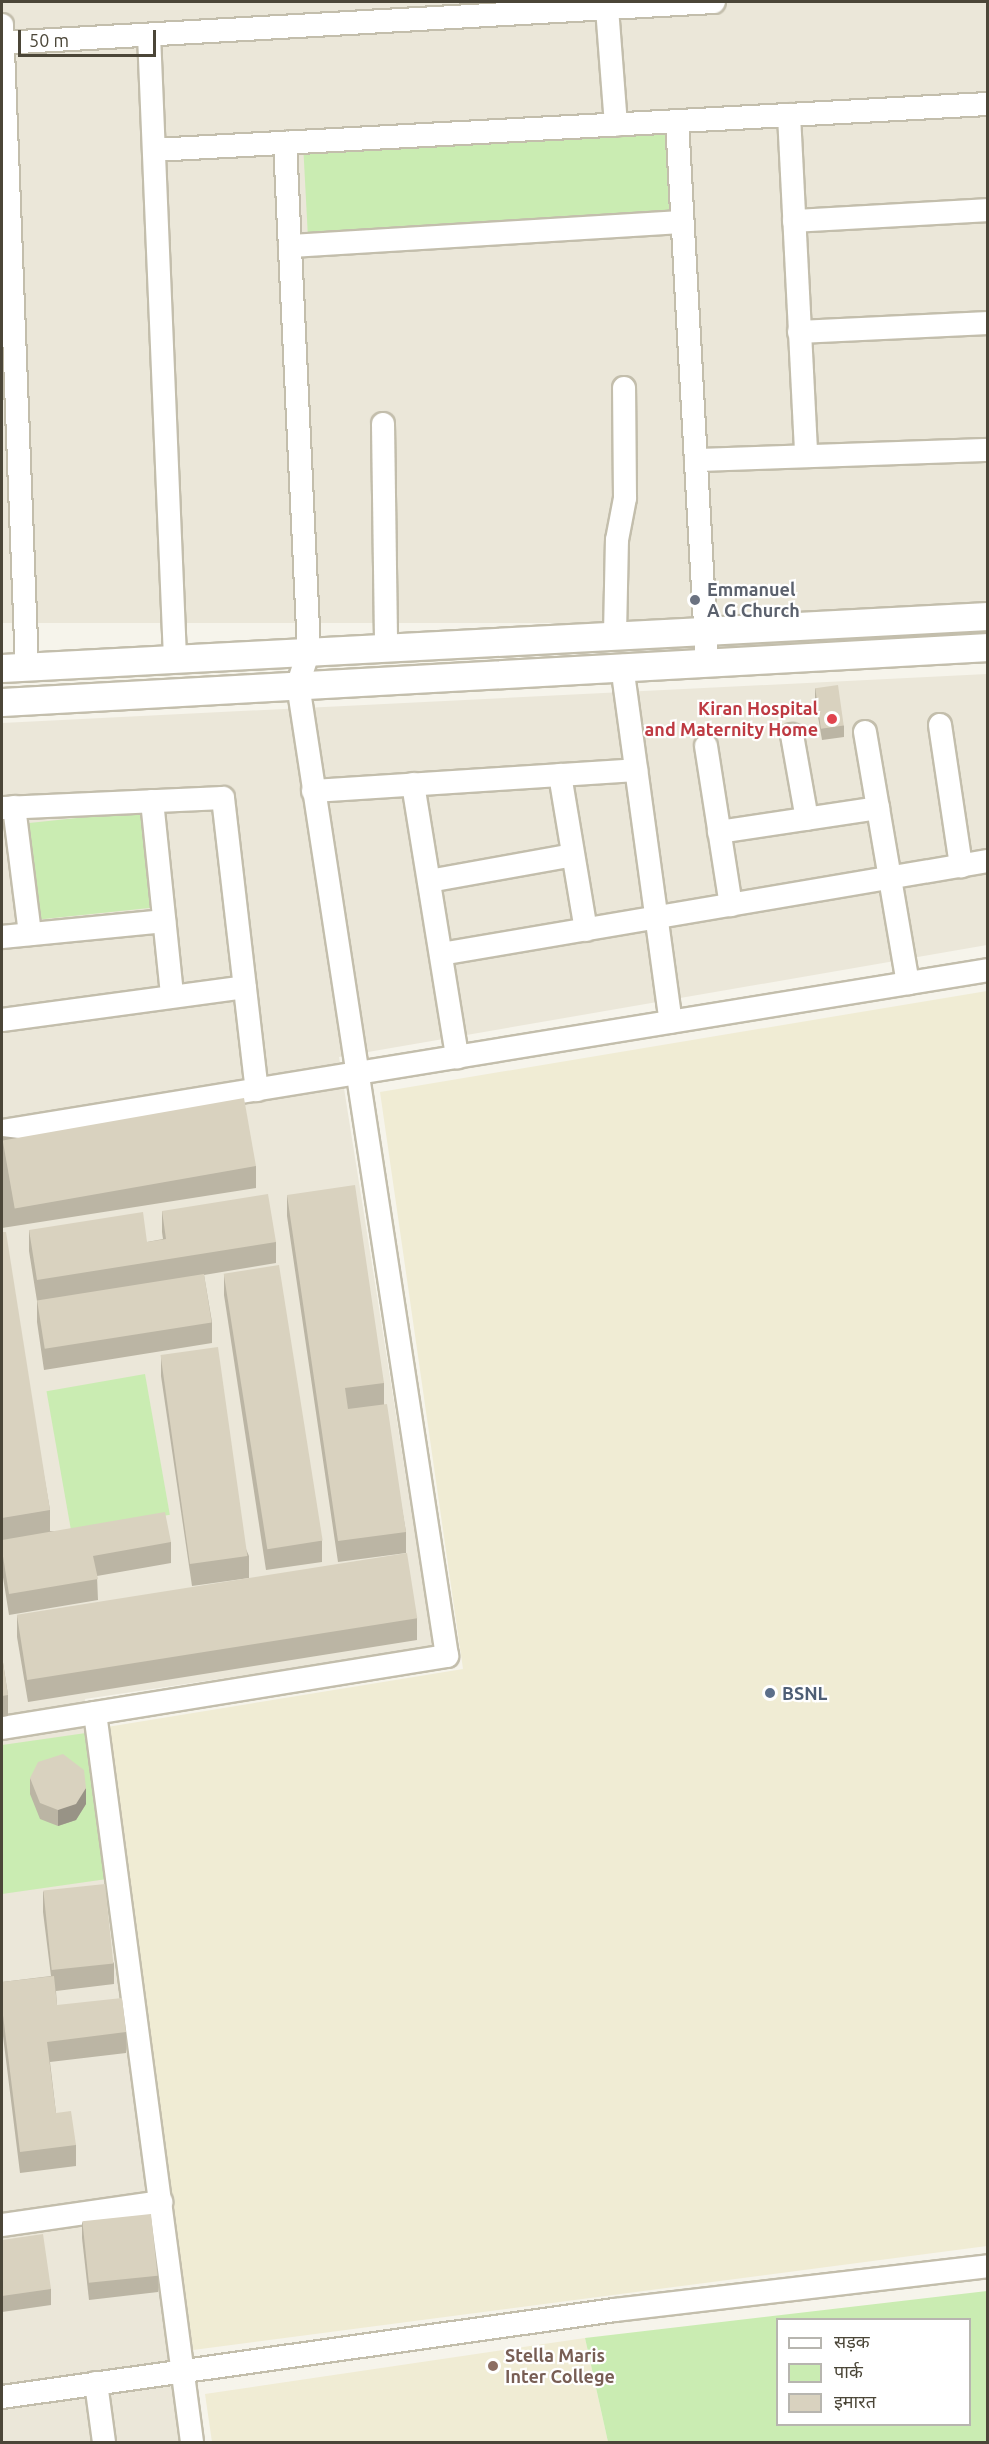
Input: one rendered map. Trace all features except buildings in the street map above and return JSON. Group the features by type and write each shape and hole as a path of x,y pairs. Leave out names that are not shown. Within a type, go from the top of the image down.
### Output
{"street":[{"path":"2,43 149,35 423,10 607,8 714,2"},
{"path":"607,8 616,125"},
{"path":"2,25 14,667 987,616"},
{"path":"149,35 175,658"},
{"path":"154,150 987,104"},
{"path":"789,115 806,456"},
{"path":"677,121 707,662"},
{"path":"2,1728 447,1656 355,1074 298,684 309,650 285,142"},
{"path":"794,221 987,210"},
{"path":"290,246 682,222"},
{"path":"799,332 987,323"},
{"path":"615,634 617,540 625,498 624,388"},
{"path":"384,424 386,646"},
{"path":"696,460 987,450"},
{"path":"2,702 987,647"},
{"path":"622,666 671,1022"},
{"path":"940,725 961,866"},
{"path":"865,732 908,983"},
{"path":"792,735 807,819"},
{"path":"706,746 731,905"},
{"path":"314,791 636,770"},
{"path":"560,775 586,930"},
{"path":"413,784 457,1057"},
{"path":"30,934 8,807 223,798 257,1090"},
{"path":"152,801 172,994"},
{"path":"719,832 878,808"},
{"path":"429,881 573,855"},
{"path":"441,954 987,861"},
{"path":"2,937 164,921"},
{"path":"2,1131 987,970"},
{"path":"2,1020 172,994 245,987"},
{"path":"95,1713 192,2442"},
{"path":"2,2219 2,2224 160,2202"},
{"path":"2,2397 615,2310 987,2266"},
{"path":"96,2383 104,2442"}],"shaded area":[{"path":"2,2 987,2 987,623 2,623"},
{"path":"987,674 987,945 339,1057 433,1647 85,1699 182,2442 2,2442 2,723"},
{"path":"987,991 987,2246 193,2350 107,1727 463,1669 380,1092"},
{"name":"Stella Maris Inter College","path":"585,2338 608,2442 212,2442 205,2394"}],"green space":[{"path":"666,133 670,215 308,234 303,152"},
{"path":"144,811 154,907 37,920 27,823"},
{"path":"145,1374 170,1515 71,1532 47,1391"},
{"path":"86,1733 107,1879 2,1894 2,1745"},
{"path":"987,2291 987,2442 608,2442 585,2338"}],"place":[{"name":"Emmanuel A G Church","path":"695,600"},
{"name":"Kiran Hospital and Maternity Home","path":"832,719"},
{"name":"BSNL","path":"770,1693"},
{"name":"Stella Maris Inter College","path":"493,2366"}]}
